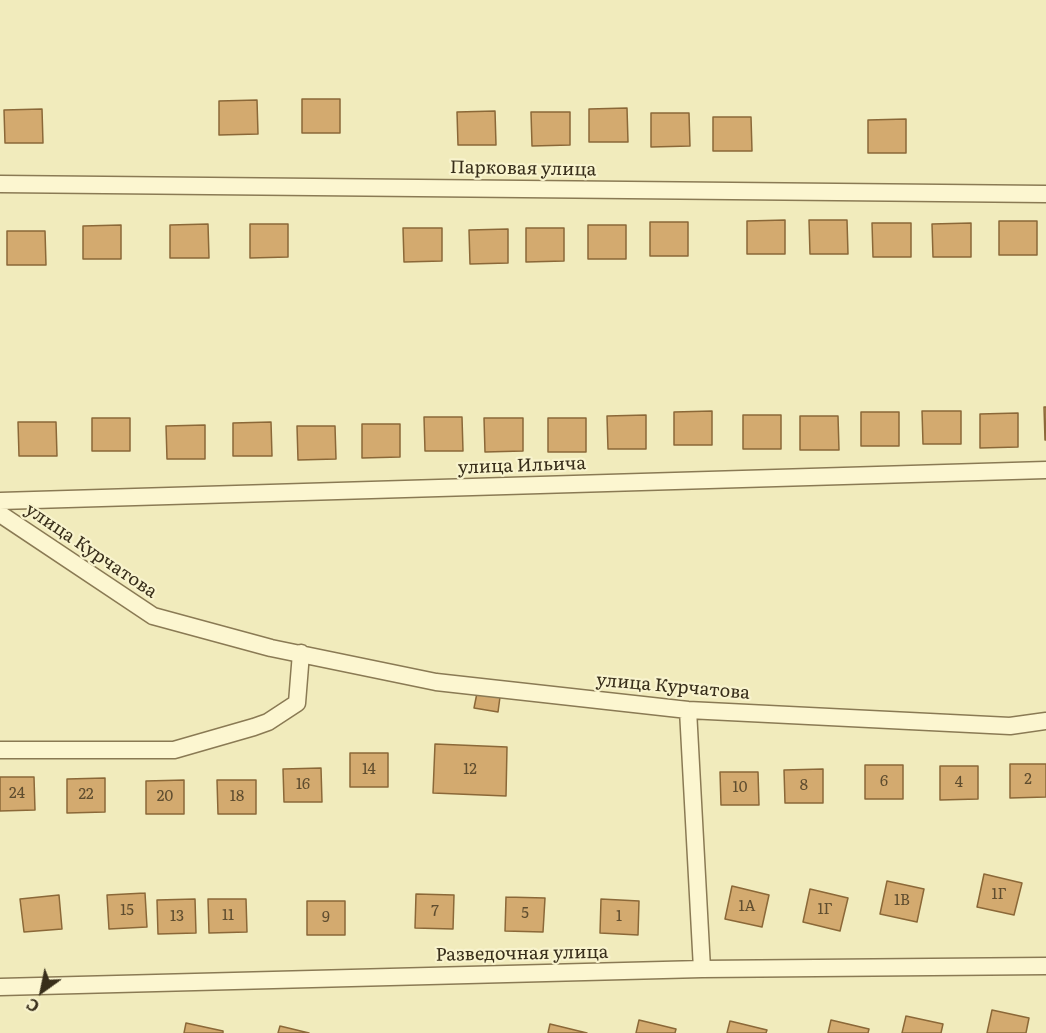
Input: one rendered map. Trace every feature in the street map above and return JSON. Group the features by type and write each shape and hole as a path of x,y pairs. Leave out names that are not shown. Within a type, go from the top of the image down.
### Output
{"street":[{"name":"Парковая улица","path":"0,184 1046,194"},
{"name":"улица Ильича","path":"0,501 1046,470"},
{"name":"улица Курчатова","path":"0,514 153,616 271,648 436,682 688,711 1010,726 1046,721"},
{"path":"0,750 174,750 254,727 268,722 297,703 301,653"},
{"path":"688,711 702,969"},
{"name":"Разведочная улица","path":"0,987 702,969 1046,966"}],"building":[{"path":"302,99 340,99 340,133 302,133"},
{"path":"257,100 258,134 219,135 219,101"},
{"path":"627,108 628,142 589,142 589,109"},
{"path":"42,109 43,143 5,143 4,110"},
{"path":"495,111 496,145 458,145 457,112"},
{"path":"531,112 570,112 570,145 532,146"},
{"path":"651,113 689,113 690,146 651,147"},
{"path":"713,117 751,117 752,151 713,151"},
{"path":"906,119 906,153 868,153 868,120"},
{"path":"785,220 785,254 747,254 747,221"},
{"path":"809,220 847,220 848,254 810,254"},
{"path":"999,221 1037,221 1037,255 999,255"},
{"path":"650,222 688,222 688,256 650,256"},
{"path":"872,223 911,223 911,257 873,257"},
{"path":"971,223 971,257 933,257 932,224"},
{"path":"208,224 209,258 170,258 170,225"},
{"path":"250,224 288,224 288,257 250,258"},
{"path":"121,225 121,259 83,259 83,226"},
{"path":"588,225 626,225 626,259 588,259"},
{"path":"403,228 442,228 442,261 404,262"},
{"path":"526,228 564,228 564,261 526,262"},
{"path":"508,229 508,263 470,264 469,230"},
{"path":"7,231 45,231 46,265 7,265"},
{"path":"1044,407 1046,407 1046,440 1045,440"},
{"path":"712,411 712,445 674,445 674,412"},
{"path":"922,411 961,411 961,444 923,444"},
{"path":"861,412 899,412 899,446 861,446"},
{"path":"1018,413 1018,447 980,448 980,414"},
{"path":"646,415 646,449 608,449 607,416"},
{"path":"743,415 781,415 781,449 743,449"},
{"path":"800,416 838,416 839,450 800,450"},
{"path":"424,417 462,417 463,451 425,451"},
{"path":"92,418 130,418 130,451 92,451"},
{"path":"484,418 523,418 523,451 485,452"},
{"path":"548,418 586,418 586,452 548,452"},
{"path":"18,422 56,422 57,456 19,456"},
{"path":"271,422 272,456 233,456 233,423"},
{"path":"362,424 400,424 400,457 362,458"},
{"path":"205,425 205,459 167,459 166,426"},
{"path":"297,426 335,426 336,459 298,460"},
{"path":"477,693 500,697 498,712 474,708"},
{"path":"435,744 507,747 506,796 433,793"},
{"path":"350,753 388,753 388,787 350,787"},
{"path":"1010,764 1046,764 1046,797 1010,798"},
{"path":"865,765 903,765 903,799 865,799"},
{"path":"940,766 978,766 978,799 940,800"},
{"path":"321,768 322,802 284,802 283,769"},
{"path":"823,769 823,803 785,803 784,770"},
{"path":"720,772 758,772 759,805 721,805"},
{"path":"0,777 34,777 35,810 0,811"},
{"path":"105,778 105,812 67,813 67,779"},
{"path":"184,780 184,814 146,814 146,781"},
{"path":"217,780 256,780 256,814 218,814"},
{"path":"984,874 1022,883 1014,915 977,907"},
{"path":"887,881 924,889 917,922 880,914"},
{"path":"732,886 769,895 762,927 725,919"},
{"path":"810,889 848,898 840,931 803,922"},
{"path":"145,893 147,927 109,929 107,895"},
{"path":"416,894 454,895 453,929 415,928"},
{"path":"59,895 62,929 24,932 20,899"},
{"path":"506,897 545,898 543,932 505,931"},
{"path":"195,899 196,933 158,934 157,900"},
{"path":"208,899 246,899 247,932 209,933"},
{"path":"601,899 639,901 638,935 600,933"},
{"path":"307,901 345,901 345,935 307,935"},
{"path":"992,1010 1029,1018 1026,1033 987,1033"},
{"path":"906,1016 943,1024 941,1033 902,1033"},
{"path":"639,1020 676,1029 675,1033 636,1033"},
{"path":"831,1020 869,1029 868,1033 828,1033"},
{"path":"730,1021 767,1030 766,1033 727,1033"},
{"path":"186,1023 223,1031 223,1033 184,1033"},
{"path":"550,1024 587,1033 548,1033"},
{"path":"280,1026 309,1033 278,1033"}]}
